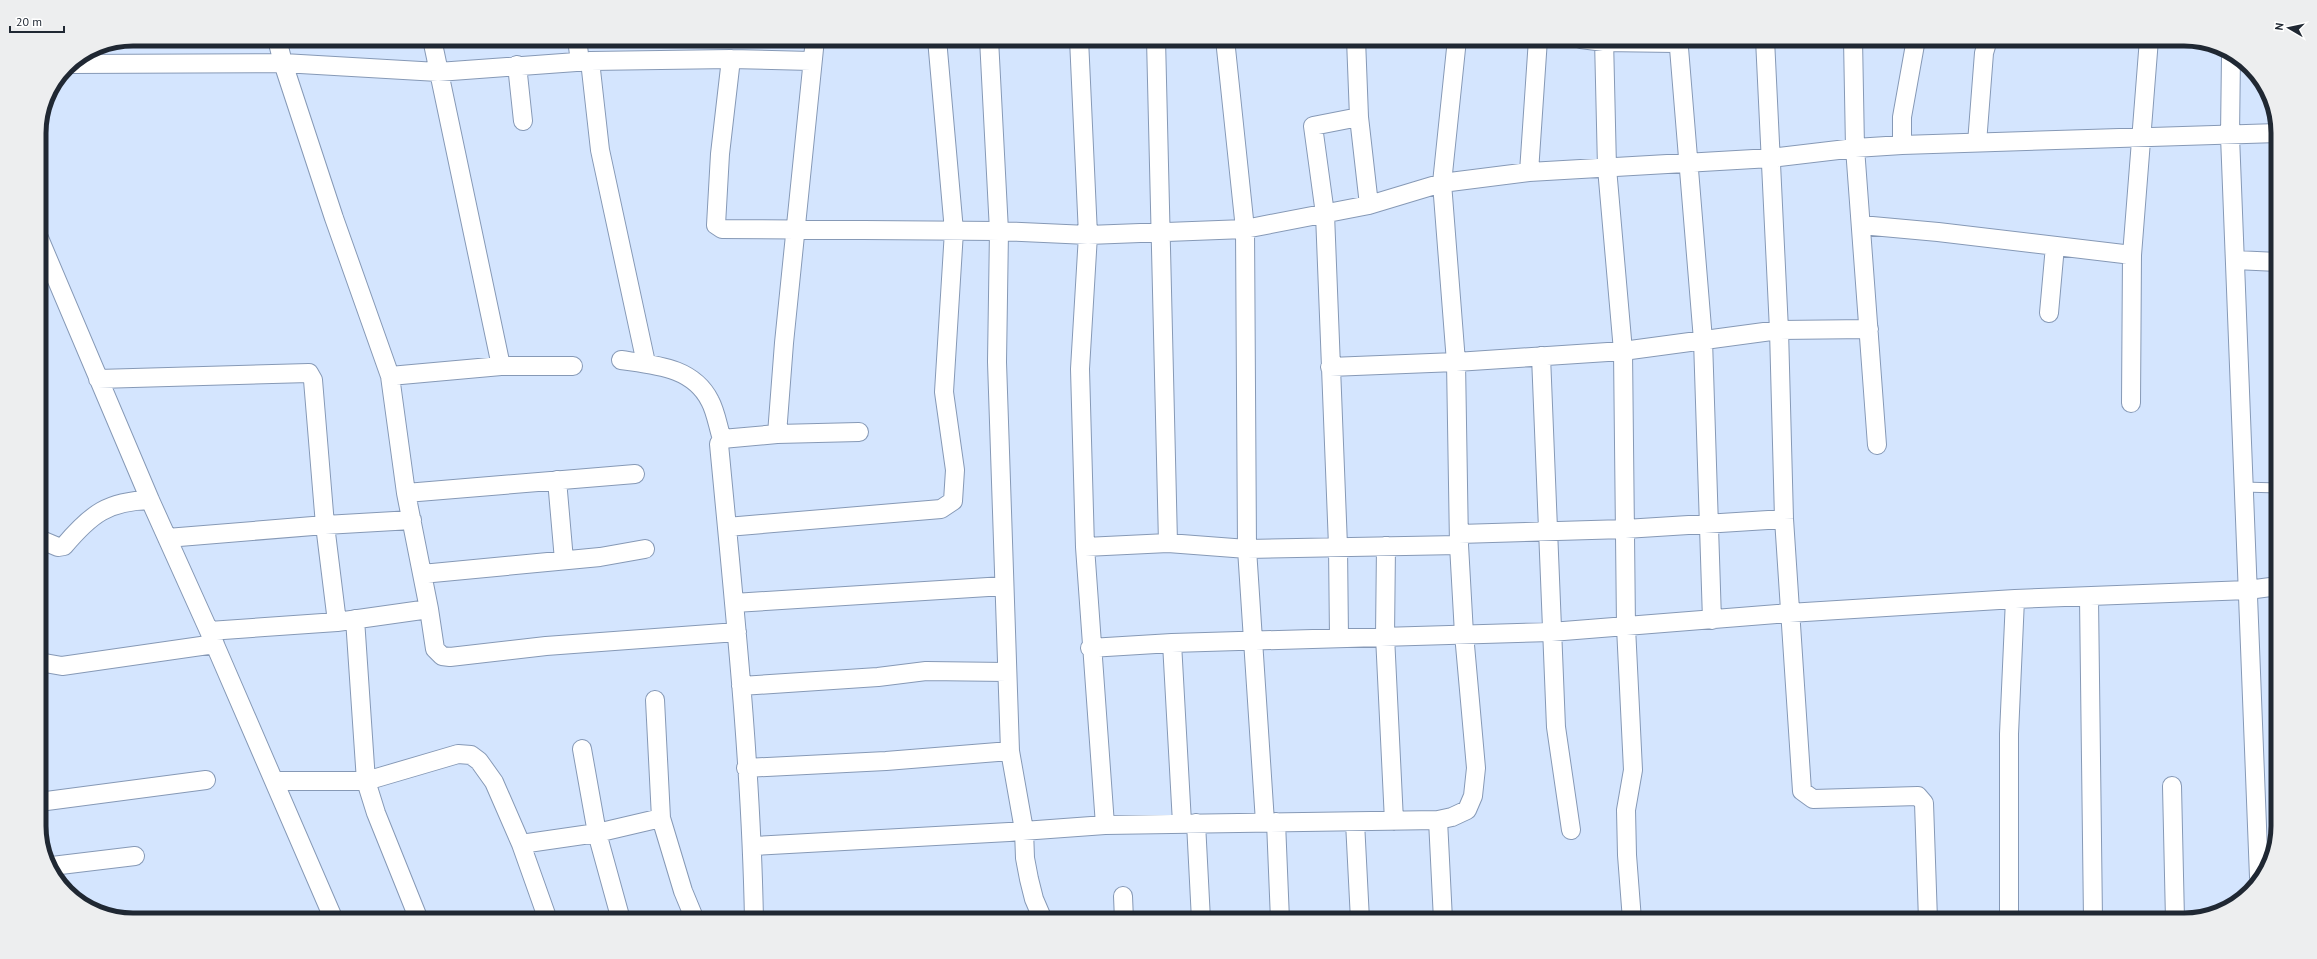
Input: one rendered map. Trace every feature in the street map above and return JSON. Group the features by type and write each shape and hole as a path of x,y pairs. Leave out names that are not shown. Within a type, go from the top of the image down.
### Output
{"street":[{"path":"279,46 334,218 390,376 406,493 429,609 435,649 442,656 450,657 546,646 737,632"},
{"path":"433,46 501,366"},
{"path":"580,46 585,61 600,150 646,363"},
{"path":"777,434 795,230 814,46"},
{"path":"727,527 941,509 953,501 955,470 944,392 954,231 938,46"},
{"path":"989,46 999,231 997,362 1010,751 1024,830 1025,858 1034,899 1040,913"},
{"path":"1078,46 1088,235 1080,369 1085,547 1090,648 1105,825"},
{"path":"1156,46 1168,543"},
{"path":"1226,46 1244,229 1247,549 1279,913"},
{"path":"1356,46 1359,117 1369,205"},
{"path":"753,846 1105,825 1438,820 1452,817 1467,810 1473,796 1476,768 1464,634 1459,540 1456,362 1442,183 1456,46"},
{"path":"1529,172 1538,46"},
{"path":"1604,46 1607,168 1623,351 1626,627 1633,770 1626,810 1627,855 1631,913"},
{"path":"1677,46 1679,48 1703,340 1707,524 1712,620"},
{"path":"1765,46 1779,330 1784,519 1789,613 1802,791 1813,799 1918,796 1924,803 1928,913"},
{"path":"1853,46 1855,148 1877,445"},
{"path":"1902,145 1902,116 1915,46"},
{"path":"1977,143 1984,54 1986,46"},
{"path":"2131,403 2132,255 2149,46"},
{"path":"80,64 283,63 438,72 585,61 731,59 811,61"},
{"path":"731,59 720,154 716,225 722,229 999,231 1088,235 1244,229 1369,205 1442,183 1529,172 1771,158 1855,148 1902,145 2230,136 2271,133"},
{"path":"2231,60 2230,136 2259,870"},
{"path":"517,65 523,121"},
{"path":"1338,638 1338,546 1325,214 1313,126 1359,117"},
{"path":"1861,225 2132,255"},
{"path":"2049,313 2055,246"},
{"path":"46,255 150,500 212,637 331,913"},
{"path":"2235,260 2271,262"},
{"path":"1330,367 1456,362 1623,351 1779,330 1869,329"},
{"path":"1541,356 1556,727 1571,830"},
{"path":"621,360 646,363 684,373 695,380 710,401 722,439 719,444 737,632 753,846 754,913"},
{"path":"390,376 501,366 574,366"},
{"path":"98,379 309,373 313,380 325,525 337,622"},
{"path":"722,439 777,434 859,432"},
{"path":"406,493 635,474"},
{"path":"557,480 564,560"},
{"path":"46,542 58,547 64,546 90,519 108,508 127,500 150,500"},
{"path":"1085,547 1168,543 1247,549 1386,546 1548,531 1625,529 1784,519"},
{"path":"167,538 325,525 412,520"},
{"path":"1386,546 1385,636 1394,821"},
{"path":"422,574 564,560 645,549"},
{"path":"734,603 1004,586"},
{"path":"1090,648 1172,643 1551,632 1789,613 2015,599 2089,598 2248,590 2271,587"},
{"path":"2089,598 2093,913"},
{"path":"2009,913 2009,734 2015,599"},
{"path":"46,663 62,666 212,637 429,609"},
{"path":"355,619 366,781 376,813 416,913"},
{"path":"1172,643 1189,823 1200,913"},
{"path":"741,686 878,677 926,671 1007,672"},
{"path":"655,700 661,818 683,891 692,913"},
{"path":"582,749 597,833 619,913"},
{"path":"746,768 886,761 1010,751"},
{"path":"274,780 366,781 458,754 471,754 479,761 494,782 521,844 546,913"},
{"path":"46,801 206,780"},
{"path":"2172,786 2175,913"},
{"path":"521,844 597,833 661,818"},
{"path":"1438,820 1443,913"},
{"path":"1355,822 1360,913"},
{"path":"55,866 135,856"},
{"path":"1123,896 1124,913"}],"lane":[{"path":"2244,487 2271,488"}]}
